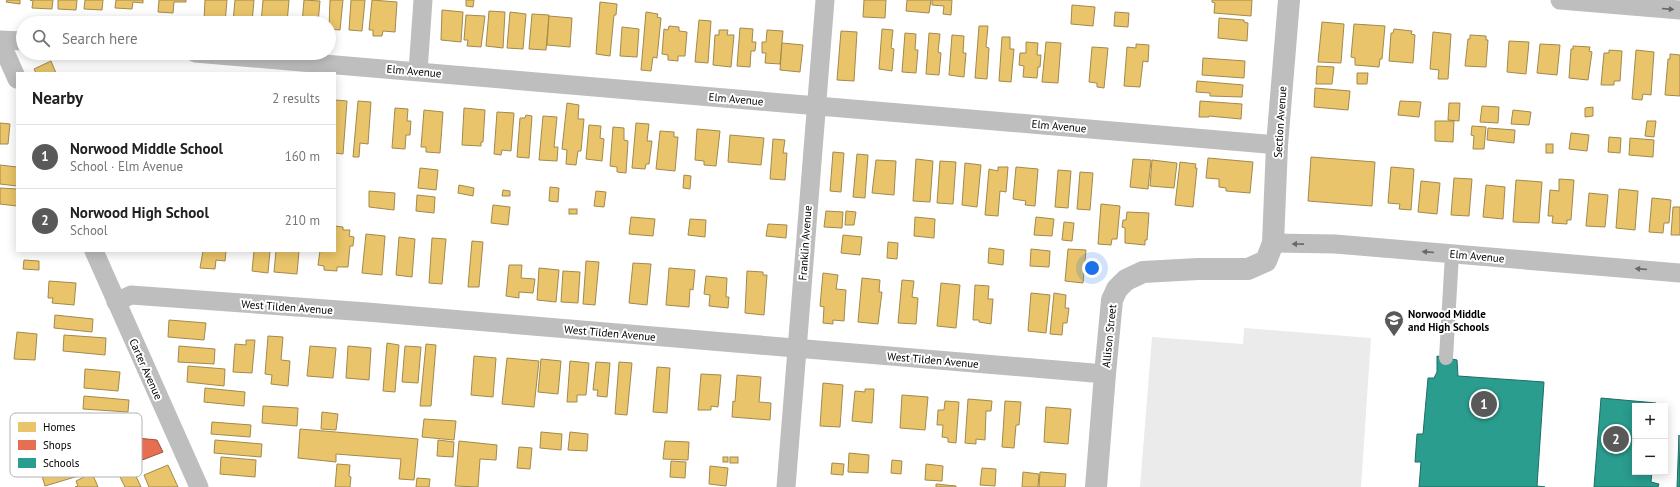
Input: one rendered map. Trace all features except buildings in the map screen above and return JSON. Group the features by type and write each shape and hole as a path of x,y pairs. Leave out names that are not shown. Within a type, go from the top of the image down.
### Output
{"street":[{"path":"418,71 423,0"},
{"name":"Franklin Avenue","path":"786,487 815,106 825,0"},
{"name":"Section Avenue","path":"1273,243 1277,145 1289,0"},
{"path":"1560,0 1680,10"},
{"path":"16,41 0,40 16,77"},
{"name":"Elm Avenue","path":"282,60 1277,145"},
{"name":"Elm Avenue","path":"1273,243 1335,244 1680,273"},
{"name":"Allison Street","path":"1096,487 1112,300 1117,289 1126,280 1143,272 1248,269 1266,261 1273,243"},
{"name":"Carter Avenue","path":"94,252 199,487"},
{"path":"1446,358 1452,254"},
{"name":"West Tilden Avenue","path":"116,302 131,295 375,313 1105,374"}],"shaded area":[{"path":"1244,328 1371,338 1361,487 1140,487 1152,337 1243,344"}],"place":[{"name":"Norwood Middle and High Schools","path":"1394,337"},
{"name":"Norwood Middle School","path":"1484,404"},
{"name":"Norwood High School","path":"1616,439"}]}
